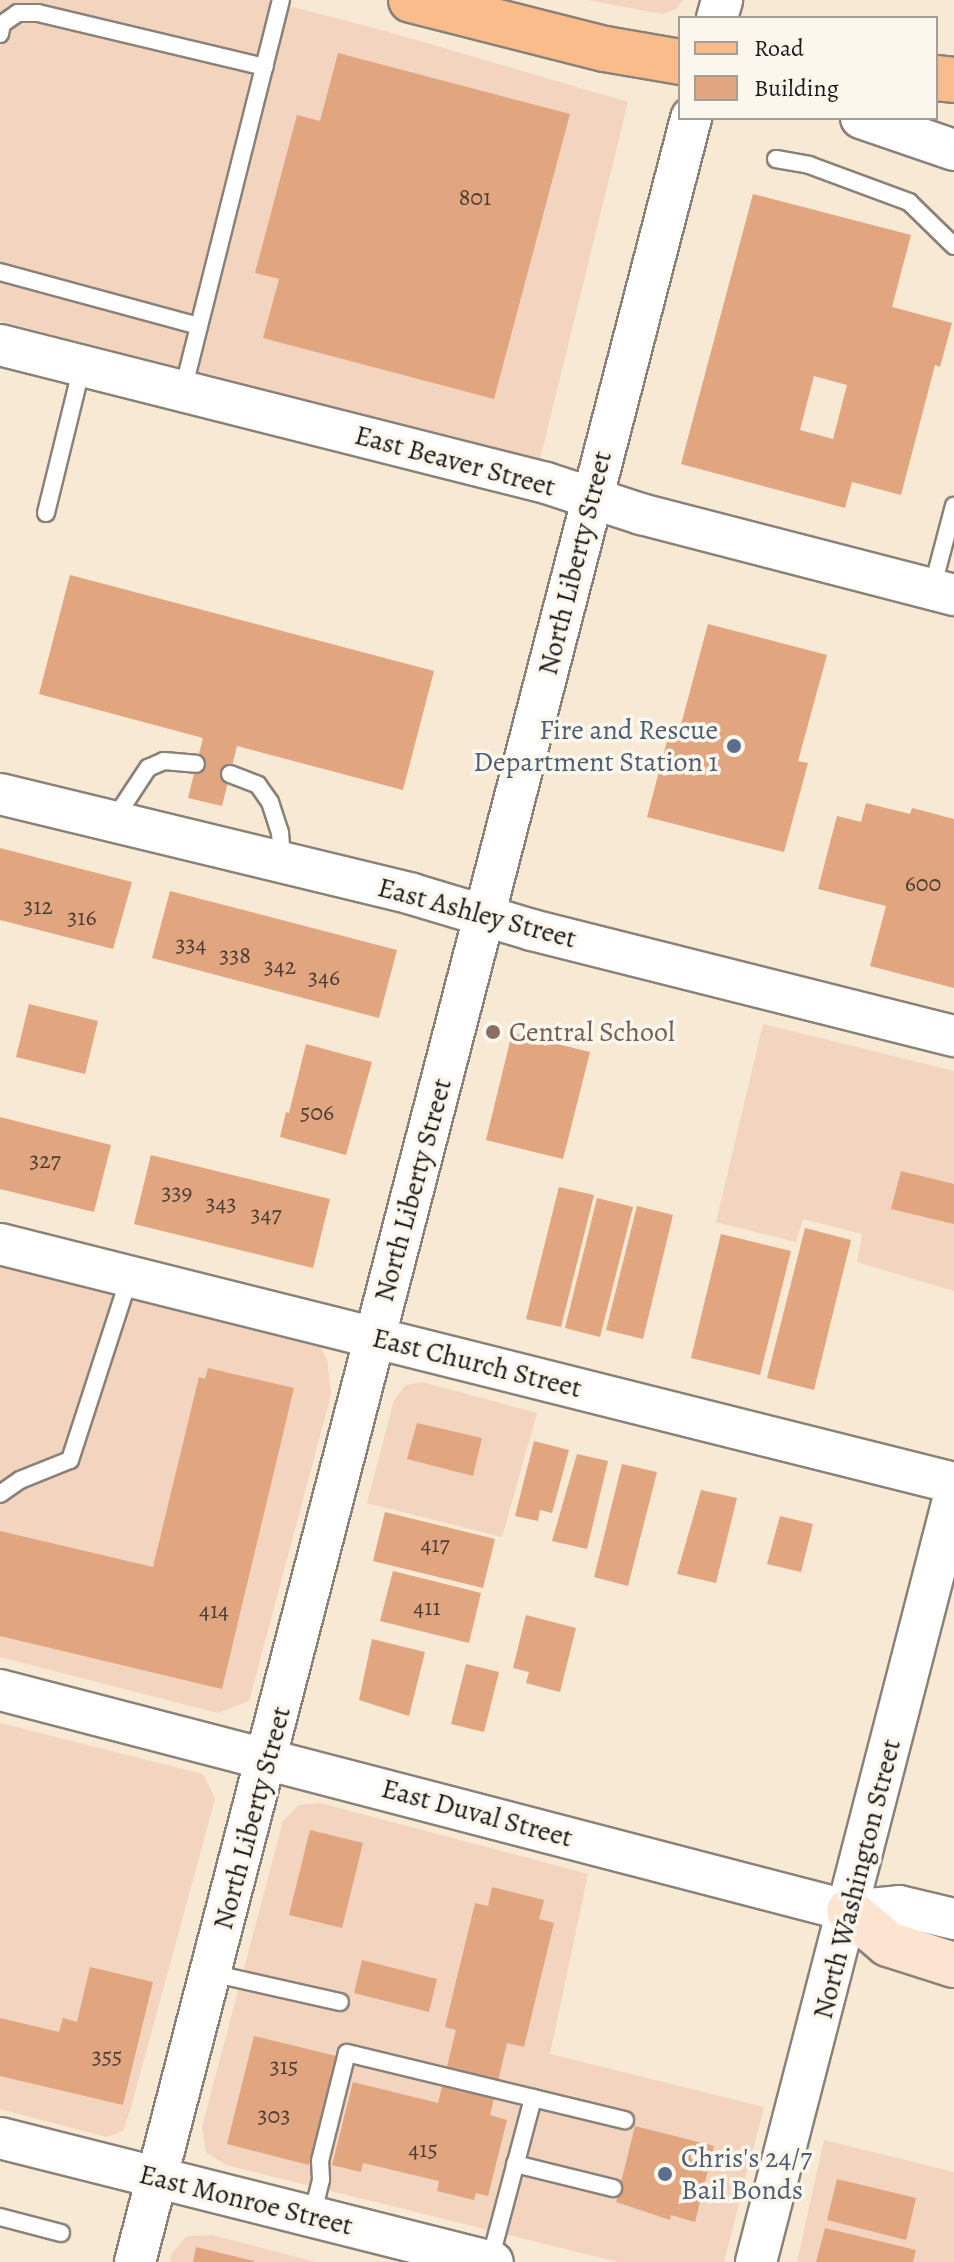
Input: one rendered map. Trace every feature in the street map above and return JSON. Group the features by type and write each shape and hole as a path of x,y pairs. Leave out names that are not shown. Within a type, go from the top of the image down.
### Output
{"main road":[{"path":"411,0 605,49 678,62"},
{"path":"849,1911 888,1944 954,1965"}],"street":[{"name":"North Liberty Street","path":"135,2262 690,120"},
{"path":"867,120 954,150"},
{"name":"East Beaver Street","path":"0,345 943,592"},
{"name":"East Ashley Street","path":"0,794 282,862 954,1036"},
{"name":"East Church Street","path":"0,1244 954,1483"},
{"name":"North Washington Street","path":"756,2262 954,1496"},
{"name":"East Duval Street","path":"0,1690 268,1757 849,1911 899,1906 954,1919"},
{"name":"East Monroe Street","path":"0,2138 312,2216 402,2251 491,2262"}],"lane":[{"path":"183,391 281,0"},
{"path":"0,34 2,24 18,13 38,13 265,67"},
{"path":"776,159 809,165 909,202 954,246"},
{"path":"0,272 199,326"},
{"path":"46,513 82,366"},
{"path":"943,592 954,506"},
{"path":"113,821 148,768 164,761 196,764"},
{"path":"230,774 258,785 270,802 280,832 282,862"},
{"path":"0,1494 20,1480 70,1460 130,1276"},
{"path":"211,1973 340,2002"},
{"path":"312,2216 321,2179 320,2161 347,2053 625,2120"},
{"path":"491,2262 533,2098"},
{"path":"515,2164 613,2188"},
{"path":"0,2217 61,2233"}],"shaded area":[{"path":"0,0 266,0 389,32 628,102 540,459 0,321"},
{"path":"588,0 683,0 676,9 662,14"},
{"path":"763,1024 954,1071 954,1291 857,1262 862,1234 803,1219 796,1242 716,1222"},
{"path":"0,1265 318,1343 327,1359 331,1395 249,1701 218,1713 0,1657"},
{"path":"422,1382 537,1413 502,1537 367,1503 394,1400 406,1385"},
{"path":"0,1723 203,1774 215,1799 131,2107 123,2131 107,2137 0,2109"},
{"path":"320,1803 588,1874 550,2054 764,2107 724,2262 618,2262 226,2165 206,2152 202,2127 283,1821 299,1805"},
{"path":"824,2140 954,2172 954,2262 797,2262"},
{"path":"212,2235 316,2262 170,2262 172,2253 187,2236"}],"building":[{"path":"338,53 570,114 494,399 263,338 279,279 255,273 297,115 320,121"},
{"path":"753,194 911,235 892,307 952,323 940,367 935,365 901,495 852,482 845,508 681,464","holes":["814,376 847,385 833,439 800,430"]},
{"path":"70,575 434,671 403,790 237,746 222,806 188,798 203,738 39,694"},
{"name":"Fire and Rescue Department Station 1","path":"708,624 827,655 798,761 808,763 784,852 647,817 670,730 679,732"},
{"path":"866,803 910,814 912,808 954,819 954,988 870,966 886,906 818,889 837,816 861,822"},
{"path":"0,848 132,882 113,949 0,920"},
{"path":"170,891 397,950 379,1018 152,958"},
{"path":"29,1004 98,1021 85,1074 16,1057"},
{"path":"512,1033 590,1052 563,1159 486,1140"},
{"path":"306,1044 372,1062 346,1155 280,1137"},
{"path":"0,1117 111,1145 94,1212 0,1189"},
{"path":"151,1155 330,1199 313,1268 134,1224"},
{"path":"901,1171 954,1184 954,1224 891,1209"},
{"path":"559,1187 594,1195 561,1327 526,1319"},
{"path":"597,1198 633,1207 600,1337 565,1328"},
{"path":"637,1206 673,1215 643,1339 606,1330"},
{"path":"805,1228 851,1240 814,1390 767,1378"},
{"path":"721,1234 791,1251 760,1375 691,1358"},
{"path":"208,1368 294,1388 222,1689 0,1636 0,1531 153,1567 199,1377 205,1379"},
{"path":"417,1423 482,1438 473,1476 407,1459"},
{"path":"534,1441 569,1450 552,1513 540,1510 538,1521 515,1516"},
{"path":"577,1454 608,1461 587,1549 552,1541"},
{"path":"622,1464 657,1472 628,1586 594,1577"},
{"path":"701,1490 737,1498 716,1583 677,1574"},
{"path":"385,1512 495,1539 483,1588 373,1561"},
{"path":"780,1516 813,1524 801,1572 767,1564"},
{"path":"393,1571 481,1593 469,1643 380,1621"},
{"path":"526,1615 576,1628 560,1692 526,1683 529,1672 513,1668"},
{"path":"372,1639 425,1652 409,1716 359,1700"},
{"path":"466,1664 499,1672 484,1732 451,1724"},
{"path":"310,1830 363,1843 342,1928 289,1915"},
{"path":"492,1887 544,1900 539,1919 554,1923 524,2047 507,2043 490,2115 507,2120 488,2196 476,2193 474,2200 437,2191 439,2181 363,2163 361,2172 332,2165 353,2082 438,2103 456,2030 445,2027 475,1903 488,1906"},
{"path":"362,1960 437,1979 429,2012 354,1993"},
{"path":"90,1967 153,1982 123,2105 0,2076 0,2018 59,2032 63,2018 77,2022"},
{"path":"254,2036 336,2056 309,2165 227,2144"},
{"name":"Chris's 24/7 Bail Bonds","path":"635,2126 714,2146 695,2222 671,2215 670,2220 616,2202"},
{"path":"837,2179 916,2198 906,2240 827,2220"},
{"path":"825,2228 916,2250 913,2262 816,2262"},
{"path":"196,2247 254,2261 254,2262 193,2262"}],"place":[{"name":"Fire and Rescue Department Station 1","path":"734,746"},
{"name":"Central School","path":"493,1032"},
{"name":"Chris's 24/7 Bail Bonds","path":"665,2174"}]}
